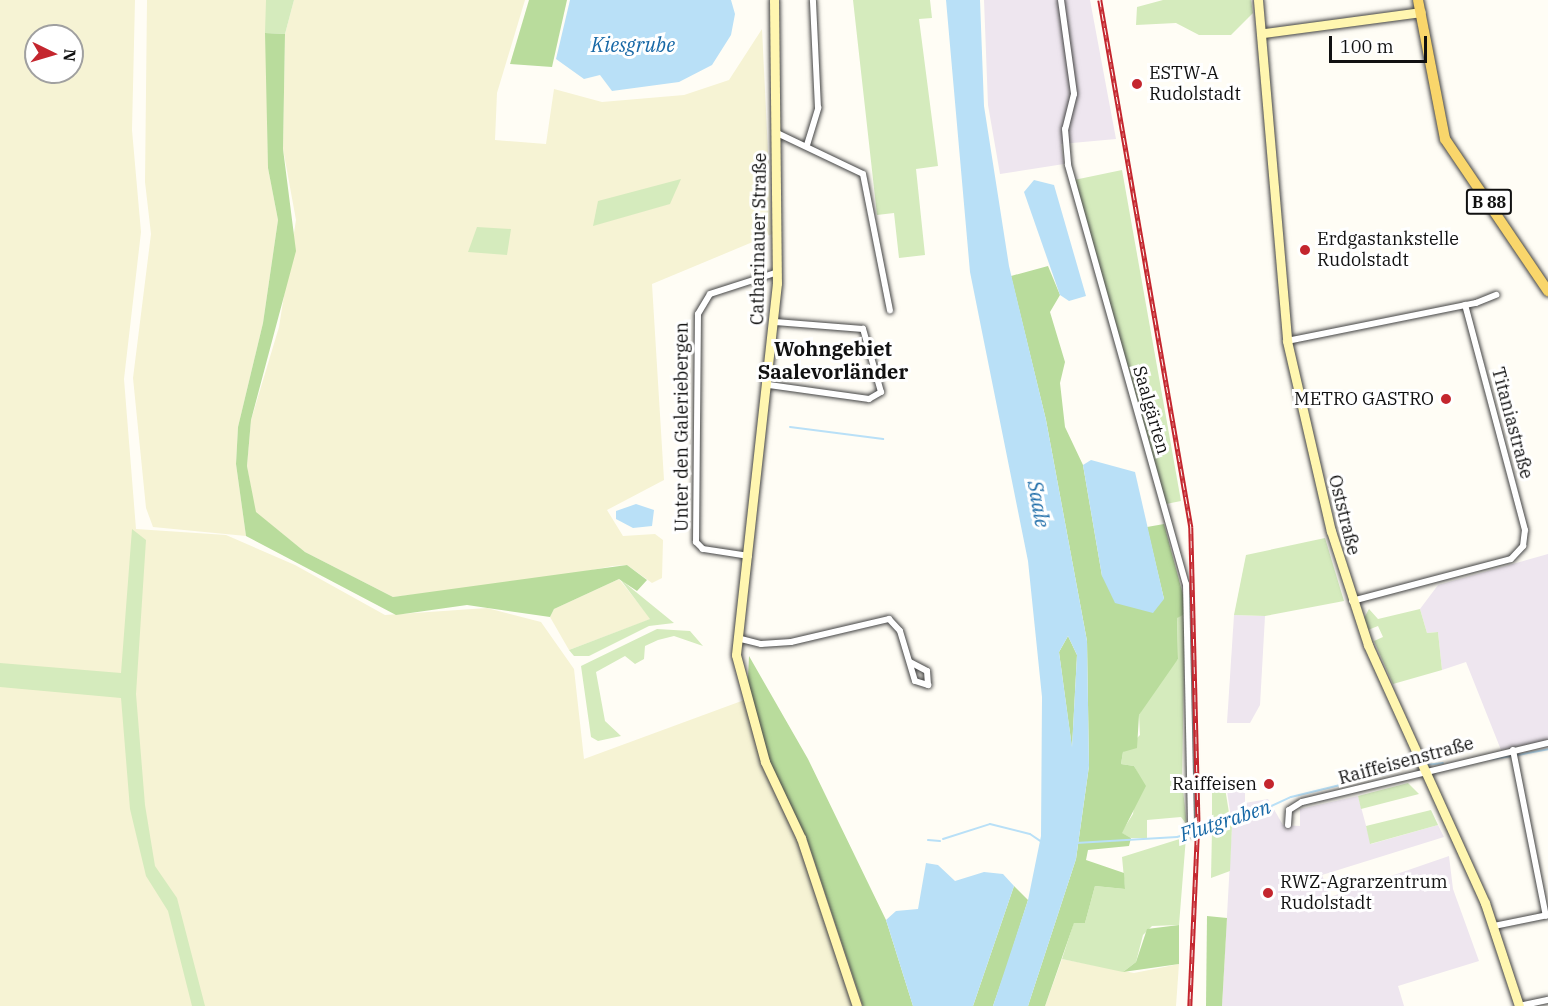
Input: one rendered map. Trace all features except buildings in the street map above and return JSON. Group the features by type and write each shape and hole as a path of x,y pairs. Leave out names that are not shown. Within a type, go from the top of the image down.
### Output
{"main road":[{"name":"B 88","path":"1418,0 1445,139 1548,291"}],"street":[{"name":"Catharinauer Straße","path":"774,0 778,272 769,385 750,556 737,638 744,692 765,762 801,838 857,1006"},
{"path":"807,145 818,108 813,0"},
{"name":"Saalgärten","path":"1061,0 1074,94 1065,129 1069,168 1186,584 1191,830"},
{"name":"Oststraße","path":"1258,0 1264,33 1287,341 1351,601 1423,774 1494,926 1519,1006"},
{"path":"1264,33 1421,12"},
{"path":"777,133 807,145 863,174 890,310"},
{"name":"Unter den Galeriebergen","path":"750,556 703,549 696,542 698,314 710,294 778,272"},
{"path":"1287,341 1465,305 1496,295"},
{"name":"Titaniastraße","path":"1351,601 1511,559 1523,546 1525,530 1465,305"},
{"path":"769,385 869,399 880,392 863,329 775,322"},
{"path":"737,638 760,644 791,642 889,619 900,631 910,662"},
{"name":"Raiffeisenstraße","path":"1288,825 1289,810 1302,802 1548,743"},
{"path":"1494,926 1547,916 1513,750"},
{"path":"1519,1006 1548,1000"}],"shaded area":[{"path":"0,0 135,0 132,130 141,232 124,379 136,529 226,535 295,565 385,615 487,608 541,622 574,669 584,759 747,699 767,765 807,839 863,1006 0,1006"},
{"path":"147,0 266,0 268,168 278,220 263,323 238,427 236,464 246,536 153,527 146,508 133,378 151,234 145,182"},
{"path":"294,0 525,0 497,93 495,140 546,144 554,89 602,102 684,95 729,80 762,29 772,234 652,284 664,480 607,510 623,536 655,534 663,540 662,578 652,583 627,565 535,581 393,597 305,552 255,512 247,466 251,420 279,327 296,220 283,149 285,34"},
{"path":"984,0 1090,0 1116,139 1061,144 1064,164 1000,174 988,105"},
{"path":"1548,554 1548,740 1501,750 1466,662 1442,670 1438,632 1427,633 1420,609 1438,585"},
{"path":"619,579 651,619 569,650 550,617 554,609"},
{"path":"1234,615 1265,616 1260,705 1250,723 1227,723"},
{"path":"1226,784 1245,792 1245,803 1268,799 1283,825 1300,826 1300,809 1358,796 1371,844 1438,825 1444,837 1322,875 1330,897 1449,856 1453,889 1479,961 1398,986 1404,1006 1222,1006 1232,825"},
{"path":"1062,959 1134,973 1179,964 1176,1006 1045,1006"}],"green space":[{"path":"266,0 294,0 285,34 265,33"},
{"path":"529,0 567,0 552,67 510,64"},
{"path":"853,0 930,0 932,18 919,19 938,166 916,169 925,255 899,258 894,213 877,215"},
{"path":"1163,0 1251,0 1253,13 1231,35 1199,35 1176,23 1136,25 1137,7"},
{"path":"265,33 285,34 283,149 296,251 251,420 247,466 256,512 305,552 393,597 627,565 647,580 637,591 619,579 554,609 550,617 467,605 396,615 246,536 236,464 238,427 263,323 278,220 268,168"},
{"path":"1122,170 1181,501 1166,504 1074,180"},
{"path":"681,179 670,204 593,226 598,201"},
{"path":"477,227 511,229 507,255 468,252"},
{"path":"1048,266 1060,295 1050,312 1065,362 1060,383 1065,427 1083,465 1102,576 1164,599 1147,527 1164,524 1185,602 1185,614 1177,618 1178,659 1139,715 1137,748 1123,752 1121,764 1134,766 1146,786 1122,833 1131,838 1129,846 1088,850 1086,860 1124,873 1125,889 1095,886 1085,923 1074,923 1045,1006 1028,1006 1076,859 1089,766 1087,641 1046,420 1011,276"},
{"path":"132,529 146,540 136,694 145,805 155,866 177,898 205,1006 192,1006 168,911 146,876 130,809 121,698 0,687 0,663 121,673"},
{"path":"1325,538 1344,601 1265,616 1234,615 1246,555"},
{"path":"620,579 674,623 649,626 589,656 574,656 569,650 650,619"},
{"path":"1369,609 1378,619 1420,609 1427,633 1438,632 1442,670 1393,684 1374,641 1383,637 1378,626 1368,630 1364,618"},
{"path":"1185,614 1182,781 1187,825 1181,817 1147,820 1147,838 1131,838 1121,833 1133,814 1138,774 1134,766 1121,764 1123,752 1140,735 1139,715 1156,683 1178,659 1177,617"},
{"path":"657,629 690,631 703,646 674,636 645,646 644,659 635,664 625,656 596,672 605,721 621,736 598,741 591,737 581,666"},
{"path":"1068,636 1077,655 1072,748 1059,652"},
{"path":"749,656 808,759 886,920 913,1006 863,1006 807,839 767,765 747,699"},
{"path":"1408,783 1419,794 1361,809 1358,796"},
{"path":"1225,788 1230,819 1220,822 1212,817 1212,791"},
{"path":"1431,810 1438,825 1370,844 1366,826"},
{"path":"1232,825 1230,871 1211,878 1212,830"},
{"path":"1186,837 1179,925 1152,926 1143,935 1136,962 1123,972 1062,959 1074,922 1085,923 1095,886 1125,889 1122,857"},
{"path":"1014,886 1028,900 1007,966 993,1006 973,1006"},
{"path":"1207,916 1227,918 1222,1006 1206,1006"},
{"path":"1179,925 1179,964 1123,972 1136,962 1147,929"}],"water":[{"name":"Kiesgrube","path":"570,0 731,0 735,14 731,35 712,65 679,82 612,91 600,75 584,79 556,59"},
{"name":"Saale","path":"946,0 980,0 984,106 1009,266 1046,420 1087,641 1089,766 1076,859 1028,1006 993,1006 1028,900 1041,836 1042,697 1028,561 970,272","holes":["1068,636 1077,655 1072,747 1059,652"]},
{"path":"1034,180 1054,185 1086,296 1069,301 1060,295 1024,192"},
{"path":"1091,460 1135,472 1164,599 1153,613 1115,603 1102,576 1083,465"},
{"path":"636,504 654,510 652,526 633,528 616,519 616,511"},
{"path":"926,863 938,865 955,881 984,872 1003,874 1014,886 973,1006 913,1006 886,920 896,911 918,909"}],"waterway":[{"path":"790,427 883,439"},
{"name":"Flutgraben","path":"1518,755 1548,749"},
{"name":"Flutgraben","path":"1492,759 1510,756"},
{"name":"Flutgraben","path":"1426,765 1443,763"},
{"name":"Flutgraben","path":"1076,843 1177,837 1252,815 1291,797 1389,773"},
{"path":"943,839 990,824 1030,834 1042,842"},
{"path":"928,840 940,841"}],"railway":[{"path":"1100,0 1191,527 1198,824 1190,1006"}],"place":[{"name":"ESTW-A Rudolstadt","path":"1137,84"},
{"name":"Erdgastankstelle Rudolstadt","path":"1305,250"},
{"name":"METRO GASTRO","path":"1446,399"},
{"name":"Raiffeisen","path":"1269,784"},
{"name":"RWZ-Agrarzentrum Rudolstadt","path":"1268,893"}],"district":[{"name":"Wohngebiet Saalevorländer","path":"833,360"}]}
